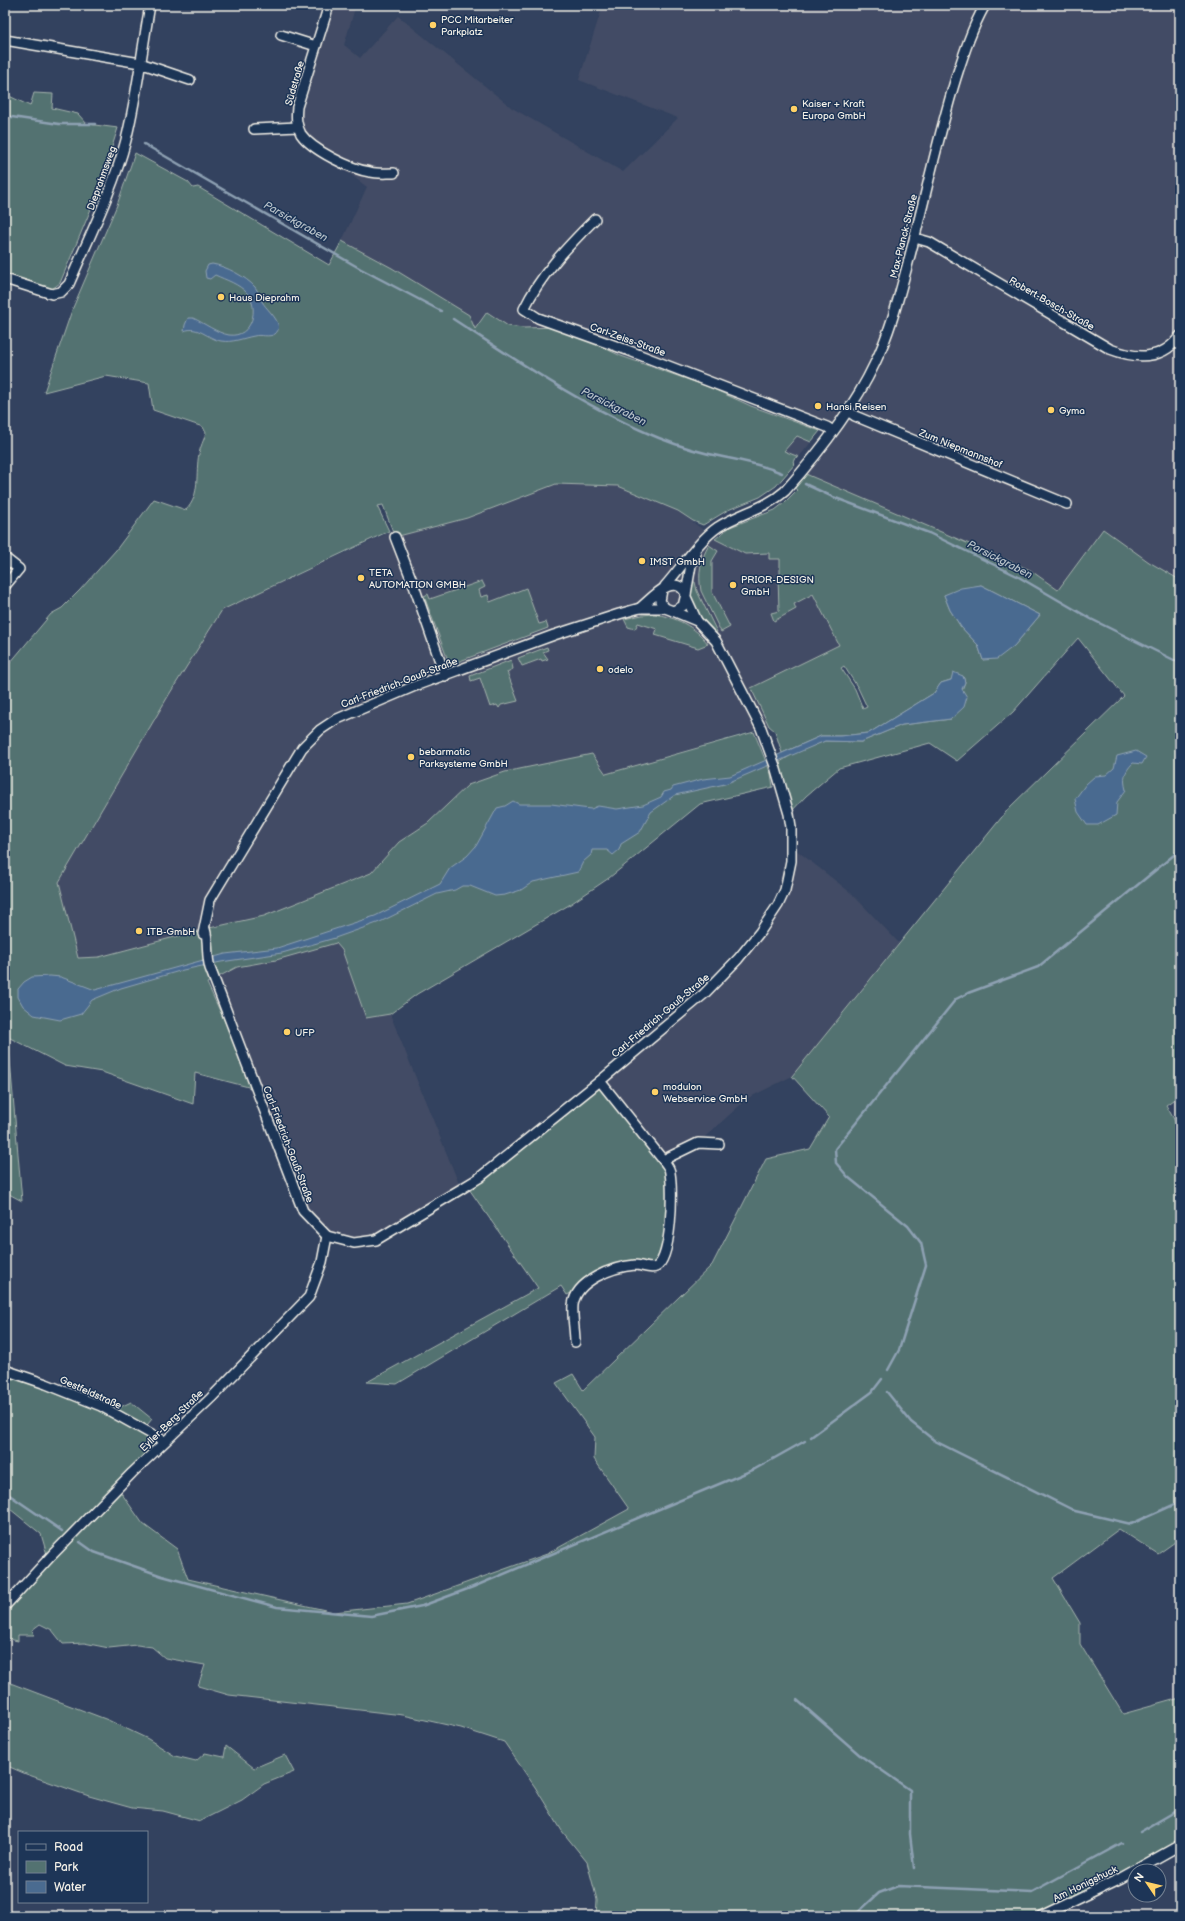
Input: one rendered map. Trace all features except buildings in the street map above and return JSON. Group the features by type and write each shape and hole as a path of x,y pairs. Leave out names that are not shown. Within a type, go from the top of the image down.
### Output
{"street":[{"name":"Dieprahmsweg","path":"5,279 52,294 61,292 69,284 100,213 122,153 130,121 150,5"},
{"name":"Südstraße","path":"298,127 296,118 297,107 329,5"},
{"name":"Max-Planck-Straße","path":"812,458 848,411 863,388 876,362 895,313 915,238 943,120 967,45 985,5"},
{"path":"281,35 316,46"},
{"path":"5,40 140,63 190,80"},
{"path":"254,129 298,127 301,134 315,148 350,166 370,172 394,173"},
{"name":"Carl-Zeiss-Straße","path":"595,219 558,256 532,293 524,309 538,318 627,350 827,427 833,431"},
{"name":"Robert-Bosch-Straße","path":"915,238 929,242 1110,349 1130,356 1148,356 1164,351 1176,342 1180,336"},
{"name":"Zum Niepmannshof","path":"848,411 855,416 1067,504"},
{"name":"Carl-Friedrich-Gauß-Straße","path":"640,608 664,588 702,542 719,527 774,501 791,485 812,458"},
{"path":"395,537 414,586 445,676"},
{"name":"Carl-Friedrich-Gauß-Straße","path":"697,621 669,610 640,608 554,635 415,686 335,720 320,730 302,748 210,900 202,939 210,968 303,1211 327,1236 354,1243 376,1240 478,1178 600,1080 716,983 760,932 778,905 785,890 791,861 791,827 789,814 775,766 761,728 716,641 697,621 686,596 691,565 702,542"},
{"path":"5,558 19,569 5,586"},
{"path":"677,585 684,589 686,596 683,606 669,610 660,601 664,588 677,585"},
{"path":"575,1342 573,1304 579,1290 595,1276 636,1265 650,1268 657,1266 663,1260 670,1228 670,1171 600,1080"},
{"path":"663,1160 698,1143 719,1144"},
{"name":"Eyller-Berg-Straße","path":"5,1606 52,1555 164,1441 211,1398 309,1297 322,1262 327,1236"},
{"name":"Gestfeldstraße","path":"5,1370 46,1384 101,1406 164,1441"},
{"name":"Am Honigshuck","path":"1041,1916 1120,1878 1180,1846"}],"shaded area":[{"path":"322,5 346,5 355,8 344,45 360,58 398,16 512,108 623,172 678,118 579,80 603,5 1180,5 1180,580 1149,562 1058,591 1030,570 801,472 833,431 560,327 523,328 508,326 487,312 475,329 469,315 392,268 342,241 367,187 350,174 321,158 304,144 295,133 291,120 293,106"},
{"path":"797,436 811,442 799,457 784,451"},
{"path":"556,484 618,486 678,511 715,539 745,554 770,553 780,559 780,575 778,575 779,611 774,620 796,609 794,604 813,594 840,645 752,688 769,726 606,774 592,754 505,772 468,785 428,823 399,842 371,873 264,916 205,929 99,957 78,958 59,882 170,693 222,610 393,531 395,537 467,518"},
{"path":"791,846 851,893 899,943 792,1076 748,1098 698,1143 663,1160 600,1081 704,994 778,905"},
{"path":"336,943 342,950 366,1018 390,1014 461,1189 376,1240 354,1243 327,1236 303,1211 215,980 237,967 276,960"}],"green space":[{"path":"34,93 53,94 52,108 78,114 87,124 118,128 96,197 60,283 52,289 5,273 5,94 30,106"},
{"path":"135,153 188,182 193,188 198,187 329,265 342,241 392,268 469,315 475,329 487,312 508,326 523,328 560,327 621,356 709,387 751,406 820,431 811,442 797,436 784,451 799,457 795,458 793,462 795,464 776,486 760,497 728,510 703,525 693,521 678,511 618,486 556,484 467,518 395,537 383,505 377,506 389,531 222,610 170,693 59,882 78,958 99,957 205,929 264,916 371,873 399,842 428,823 468,785 505,772 592,754 606,774 754,732 771,774 773,787 700,804 609,878 569,905 417,994 390,1014 366,1018 342,950 336,943 276,960 237,967 207,983 256,1089 195,1073 193,1104 102,1072 65,1066 8,1037 22,1201 5,1192 5,669 51,614 62,608 116,550 154,499 186,510 191,504 196,491 199,454 206,433 203,427 153,410 149,383 106,376 44,392 72,310 117,205"},
{"path":"801,472 1030,570 1058,590 1103,529 1149,562 1180,580 1180,1095 1166,1105 1180,1130 1180,1546 1175,1542 1158,1554 1119,1529 1053,1578 1080,1623 1080,1644 1123,1714 1180,1698 1180,1845 1143,1863 1127,1863 1127,1871 1035,1916 596,1916 597,1900 587,1862 562,1831 535,1787 504,1742 461,1728 403,1715 229,1695 198,1686 205,1665 165,1658 152,1647 137,1645 109,1648 84,1643 63,1644 52,1630 40,1624 32,1630 34,1635 18,1635 18,1641 5,1638 5,1600 48,1558 41,1534 5,1505 5,1370 110,1412 131,1402 152,1419 143,1430 164,1442 117,1487 143,1524 177,1549 188,1579 334,1612 407,1604 547,1554 629,1509 594,1459 595,1437 556,1383 573,1374 583,1390 712,1265 766,1159 810,1149 829,1117 792,1076 1010,807 1124,696 1078,638 1013,712 957,761 930,743 839,768 806,796 789,814 780,762 796,752 825,741 861,742 902,725 951,719 965,682 963,676 941,683 934,693 869,733 821,736 782,753 775,731 769,726 751,688 839,645 813,594 794,604 796,609 774,621 771,613 779,611 778,575 780,575 780,559 769,559 769,553 745,554 715,539 730,527 775,510 797,490 791,485","holes":["981,585 1040,615 1014,646 983,660 978,645 961,627 950,610 944,595","844,666 858,688 867,707 863,709 855,689 841,668"]},
{"path":"709,545 718,551 712,561 712,592 730,627 721,632 701,591 700,585 702,562"},
{"path":"482,581 485,587 479,590 481,597 488,595 490,602 526,588 539,624 546,622 548,628 452,664 449,663 424,596 428,594 430,599"},
{"path":"690,582 695,582 697,591 717,632 715,633 697,613 689,594"},
{"path":"654,614 669,617 684,623 697,632 708,644 698,648 655,635 657,629 638,623 635,629 628,627 624,619"},
{"path":"547,647 548,650 543,652 548,659 542,661 541,659 522,666 518,658"},
{"path":"511,660 513,669 507,672 518,701 501,705 499,708 497,705 490,707 480,678 471,681 470,676"},
{"path":"600,1081 670,1171 670,1228 657,1266 616,1270 567,1295 561,1286 397,1384 367,1382 538,1288 467,1186"},
{"path":"5,1681 108,1720 148,1739 175,1756 196,1761 205,1753 224,1757 226,1746 254,1768 285,1755 294,1772 264,1784 242,1800 200,1821 163,1811 132,1808 89,1796 5,1765"}],"water":[{"path":"212,264 235,272 255,287 263,303 277,322 278,330 275,334 270,336 256,336 234,341 221,341 198,331 184,331 188,318 193,318 215,330 229,335 237,335 243,332 252,321 253,306 251,299 244,290 232,282 215,275 210,279 206,278 205,271 208,265"},
{"path":"981,585 1040,615 1014,646 997,659 983,660 978,645 961,627 950,610 944,595 961,588"},
{"path":"953,672 963,676 965,682 962,689 967,697 964,707 951,719 902,725 861,742 825,741 725,784 675,795 651,812 640,832 621,844 619,850 613,855 607,850 592,850 591,855 583,862 578,872 533,882 521,890 505,895 495,896 470,886 462,886 455,890 437,894 380,922 335,938 282,953 221,962 183,970 121,988 92,1000 81,1014 60,1020 34,1015 23,1006 18,997 18,989 24,982 32,977 61,977 95,990 225,954 277,948 375,916 440,884 450,868 467,856 476,846 497,808 505,806 513,801 519,804 551,804 591,809 598,806 617,809 643,805 661,797 664,792 671,790 673,787 703,779 730,776 821,736 869,733 934,693 941,683 951,680"},
{"path":"1136,751 1146,757 1142,764 1133,763 1126,772 1126,790 1117,802 1116,815 1098,825 1087,825 1078,812 1075,799 1086,784 1095,776 1106,775 1114,768 1117,756"}],"waterway":[{"name":"Parsickgraben","path":"5,116 59,124 95,124"},
{"name":"Parsickgraben","path":"144,144 361,269 441,311"},
{"name":"Parsickgraben","path":"453,319 579,399 632,426 659,438 683,446 782,473"},
{"name":"Parsickgraben","path":"805,484 833,497 929,533 1017,576 1091,619 1180,663"},
{"path":"888,1370 899,1350 926,1265 921,1243 908,1226 848,1177 836,1163 835,1149 956,999 968,993 1038,967 1180,850"},
{"path":"811,1437 872,1392 882,1379"},
{"path":"887,1392 911,1422 935,1441 1075,1511 1131,1524 1180,1502"},
{"path":"80,1542 94,1552 162,1576 277,1607 371,1616 422,1606 473,1587 755,1469 805,1441"},
{"path":"5,1492 62,1531"},
{"path":"797,1700 861,1756 910,1790 910,1834 914,1868"},
{"path":"1178,1709 1180,1714"},
{"path":"1140,1832 1180,1807"},
{"path":"854,1916 879,1893 898,1886 1032,1892 1122,1843"}],"place":[{"name":"PCC Mitarbeiter Parkplatz","path":"433,25"},
{"name":"Kaiser + Kraft Europa GmbH","path":"794,109"},
{"name":"Haus Dieprahm","path":"221,297"},
{"name":"Hansi Reisen","path":"818,406"},
{"name":"Gyma","path":"1051,410"},
{"name":"IMST GmbH","path":"642,561"},
{"name":"TETA AUTOMATION GMBH","path":"361,578"},
{"name":"PRIOR-DESIGN GmbH","path":"733,585"},
{"name":"odelo","path":"600,669"},
{"name":"bebarmatic Parksysteme GmbH","path":"411,757"},
{"name":"ITB-GmbH","path":"139,931"},
{"name":"UFP","path":"287,1032"},
{"name":"modulon Webservice GmbH","path":"655,1092"}]}
